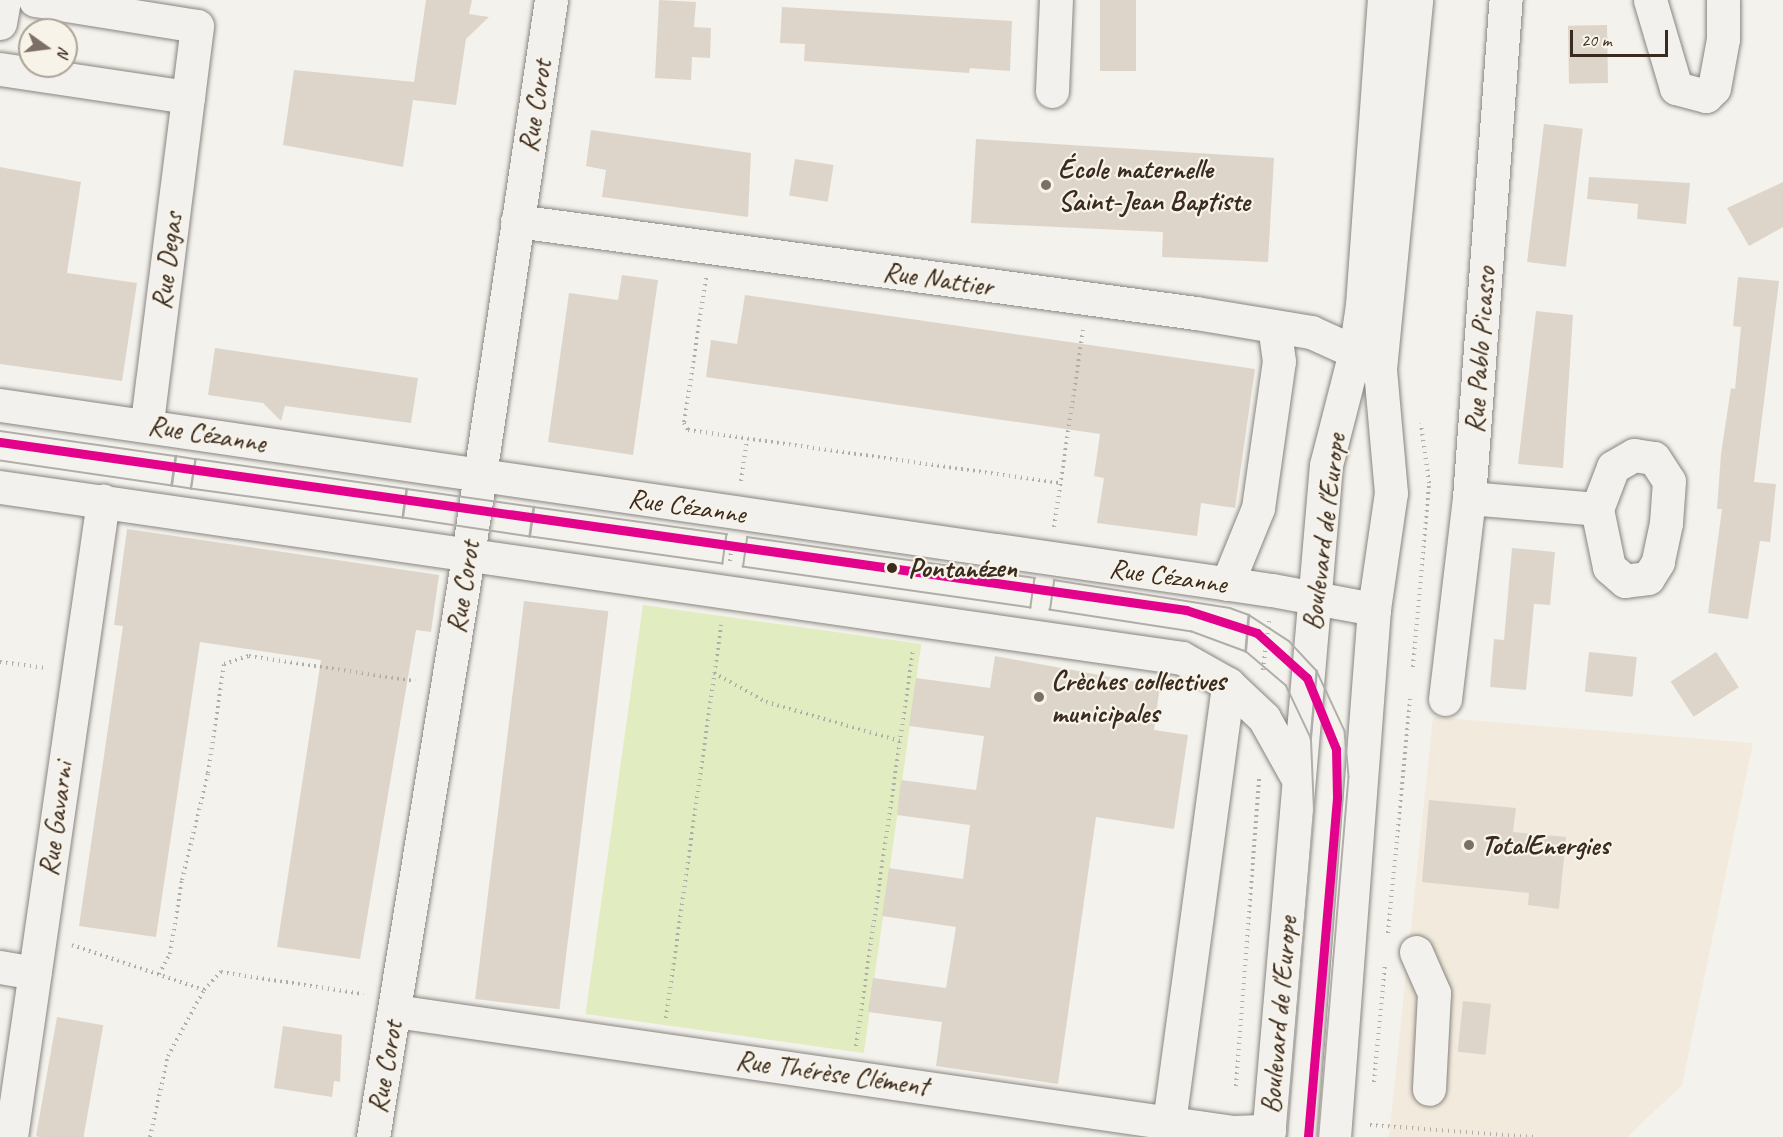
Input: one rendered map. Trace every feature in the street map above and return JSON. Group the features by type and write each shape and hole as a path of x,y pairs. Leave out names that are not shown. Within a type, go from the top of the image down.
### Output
{"street":[{"path":"0,23 4,0"},
{"name":"Rue Degas","path":"34,0 197,26 147,424"},
{"name":"Rue Corot","path":"373,1137 469,552 551,0"},
{"path":"1052,91 1056,0"},
{"name":"Boulevard de l'Europe","path":"1268,1134 1297,777 1326,465 1356,352 1384,0"},
{"name":"Boulevard de l'Europe","path":"1334,1137 1374,609 1391,493 1380,369 1416,0"},
{"name":"Rue Pablo Picasso","path":"1445,699 1469,498 1506,0"},
{"path":"1650,0 1676,88 1690,96 1706,96 1714,87 1723,39 1722,0"},
{"path":"0,69 188,97"},
{"name":"Rue Nattier","path":"517,220 711,245 1274,326 1311,332 1356,352"},
{"path":"1227,584 1258,508 1279,361 1274,326"},
{"name":"Rue Cézanne","path":"0,405 147,424 479,476 1272,590 1374,609"},
{"path":"0,487 469,552 1182,658 1228,684 1264,718 1297,777"},
{"path":"1469,498 1598,509"},
{"name":"Rue Gavarni","path":"11,1137 103,501"},
{"path":"1168,1129 1228,684"},
{"path":"1416,952 1434,993 1429,1089"},
{"path":"0,968 34,973"},
{"name":"Rue Thérèse Clément","path":"396,1005 661,1049 852,1075 1168,1129 1268,1134"}],"path":[{"path":"711,245 684,423 688,430 1061,483"},
{"path":"1056,518 1084,320"},
{"path":"741,484 747,439"},
{"path":"1264,718 1263,663 1272,590"},
{"path":"661,1049 726,591"},
{"path":"852,1075 918,619"},
{"path":"159,974 170,954 182,880 208,773 224,664 249,656 447,686"},
{"path":"0,662 78,672"},
{"path":"714,673 766,702 900,741"},
{"path":"1233,1132 1260,770"},
{"path":"40,934 204,990"},
{"path":"150,1137 168,1056 204,990 221,972 396,1005"},
{"path":"1370,1125 1535,1137"}],"shaded area":[{"path":"1433,717 1753,743 1682,1085 1627,1137 1389,1137"}],"green space":[{"path":"643,605 921,644 864,1053 586,1014"}],"building":[{"path":"426,0 472,0 469,14 489,17 466,39 456,105 413,100 403,167 283,145 294,70 414,82"},
{"path":"659,0 696,2 694,27 711,28 710,58 692,57 691,80 655,78"},
{"path":"1100,0 1136,0 1136,71 1100,71"},
{"path":"782,7 1012,21 1010,71 970,68 969,73 804,61 805,44 780,43"},
{"path":"1607,25 1608,83 1569,84 1568,26"},
{"path":"1544,124 1583,129 1566,267 1527,262"},
{"path":"591,130 751,153 748,217 602,197 606,170 586,166"},
{"path":"976,139 1274,158 1268,262 1162,257 1163,232 971,223"},
{"path":"795,159 834,165 828,202 789,196"},
{"path":"0,167 81,182 67,273 137,283 122,381 0,364"},
{"path":"1589,177 1690,183 1686,224 1637,219 1638,204 1587,199"},
{"path":"1783,182 1783,227 1749,246 1727,208"},
{"path":"622,275 658,280 633,455 548,442 569,293 618,300"},
{"path":"1738,277 1779,281 1754,482 1776,484 1770,542 1760,541 1748,619 1708,613 1722,509 1717,509 1721,454 1731,388 1735,389 1741,327 1733,326"},
{"path":"745,295 1255,369 1235,508 1201,503 1197,536 1097,523 1104,478 1094,476 1100,434 706,377 711,340 737,344"},
{"path":"1536,311 1573,315 1563,468 1518,464"},
{"path":"215,348 418,378 411,423 285,406 281,421 263,403 208,395"},
{"path":"127,529 439,575 431,632 416,630 360,959 277,947 321,660 200,642 156,937 79,926 123,626 114,625"},
{"path":"1512,548 1555,552 1550,605 1534,604 1526,690 1490,687 1494,639 1504,640"},
{"path":"524,601 608,611 559,1009 475,999"},
{"path":"1589,652 1637,657 1633,697 1585,692"},
{"path":"1716,652 1739,687 1694,717 1671,681"},
{"path":"995,656 1160,686 1154,730 1188,735 1174,829 1096,817 1058,1084 936,1066 942,1022 868,1012 873,978 946,988 956,927 882,916 889,868 963,879 970,825 897,815 901,780 976,790 984,736 909,726 916,678 990,688"},
{"name":"TotalEnergies","path":"1429,800 1516,808 1513,832 1566,837 1559,909 1528,905 1529,893 1422,882"},
{"path":"1463,1001 1491,1004 1486,1055 1458,1052"},
{"path":"57,1017 103,1025 84,1137 36,1136"},
{"path":"283,1026 342,1035 340,1082 334,1081 332,1097 274,1088"}],"tram line":[{"path":"0,431 176,456 172,486 0,461"},
{"path":"196,459 191,489 172,486 176,456 407,489 403,518 191,489 196,459"},
{"path":"534,507 530,537 403,518 407,489 727,534 723,564 530,537 534,507"},
{"path":"747,537 1035,578 1031,608 743,567 747,537"},
{"path":"1054,580 1230,608 1249,615 1246,652 1192,632 1050,610 1054,580"},
{"path":"1249,615 1289,641 1317,671 1311,739 1286,686 1246,652 1249,615"},
{"path":"1287,1137 1314,812 1311,739 1317,671 1345,731 1349,777 1319,1137"}],"transit line":[{"path":"0,442 1186,610 1257,633 1307,678 1336,749 1337,798 1308,1137"}],"place":[{"name":"École maternelle Saint-Jean Baptiste","path":"1046,185"},
{"name":"Pontanézen","path":"892,568"},
{"name":"Crèches collectives municipales","path":"1039,697"},
{"name":"TotalEnergies","path":"1469,845"}]}
